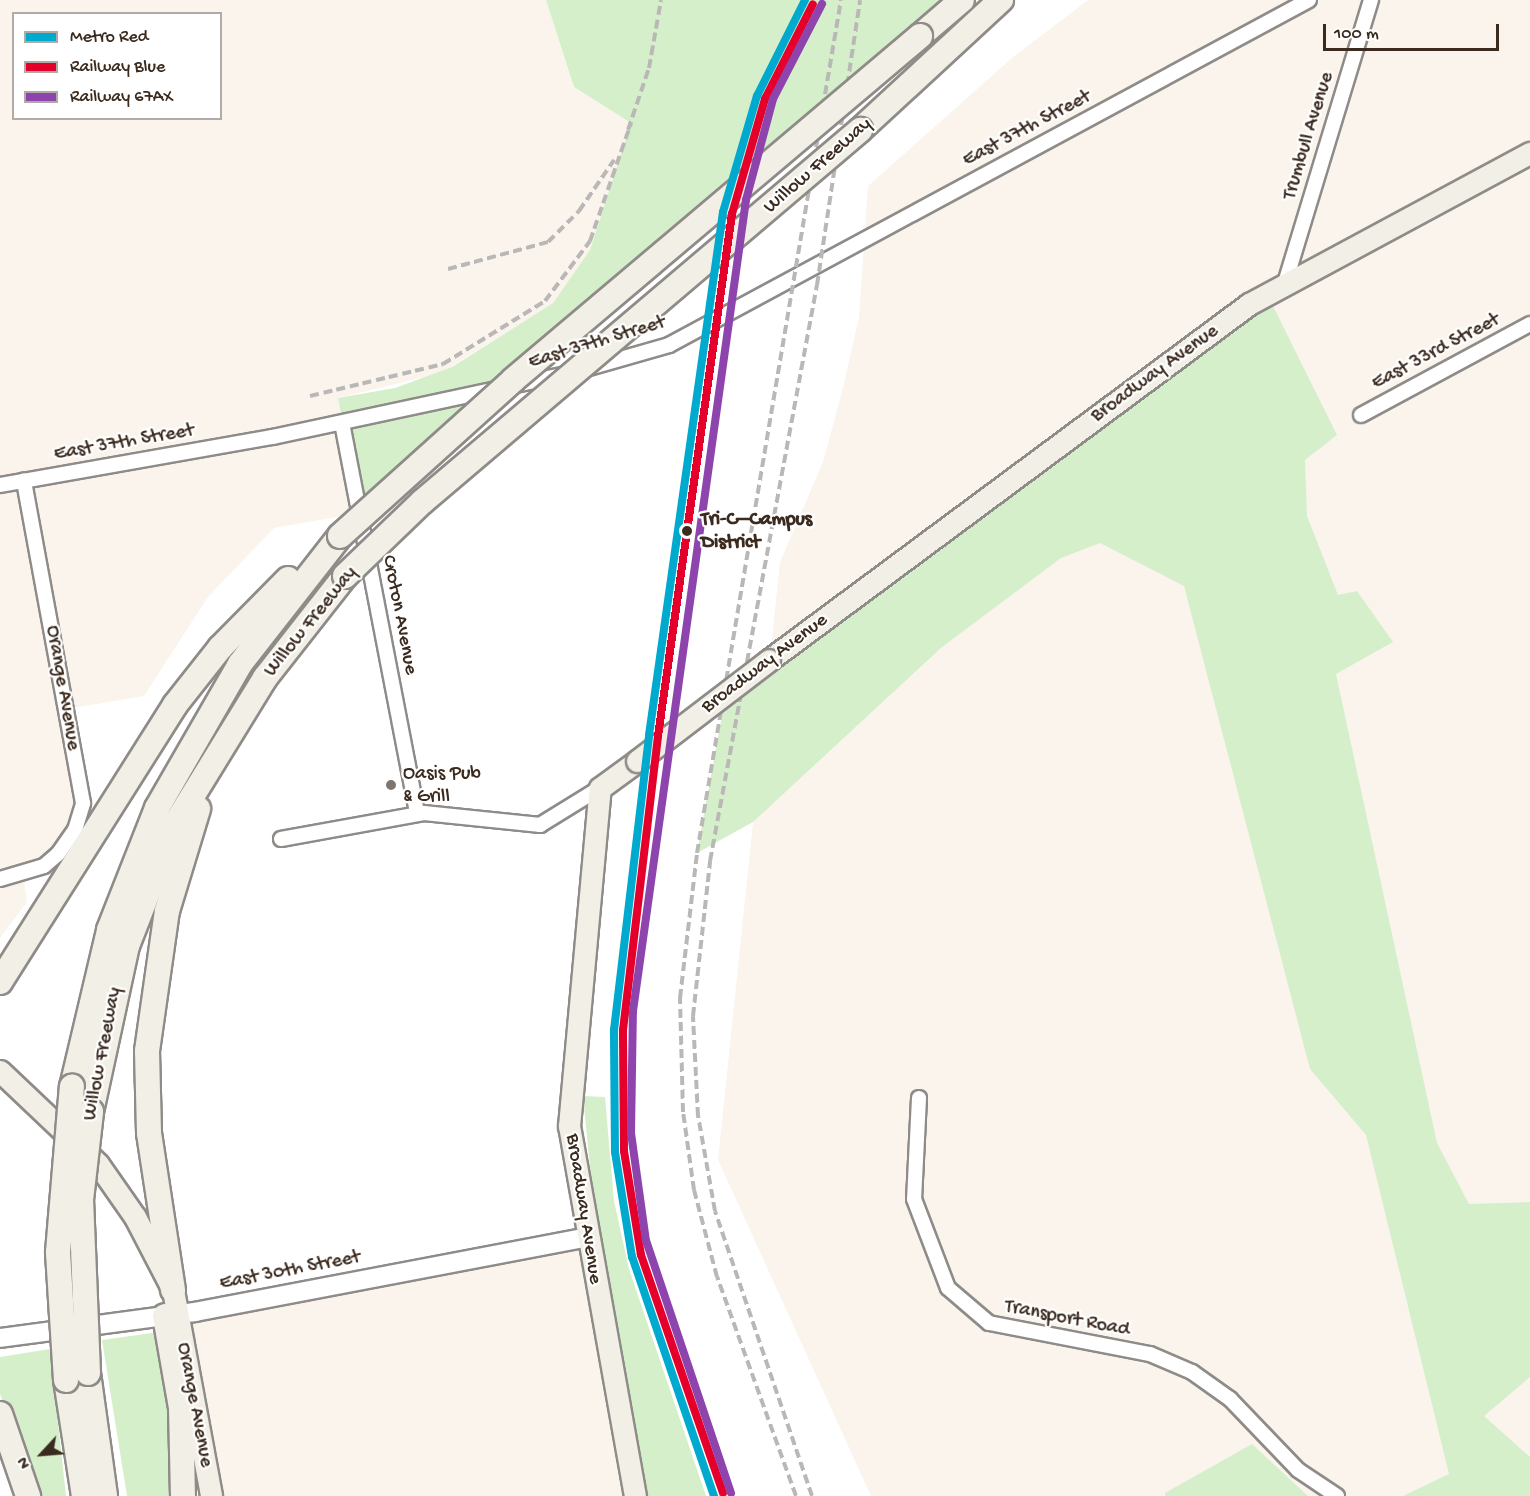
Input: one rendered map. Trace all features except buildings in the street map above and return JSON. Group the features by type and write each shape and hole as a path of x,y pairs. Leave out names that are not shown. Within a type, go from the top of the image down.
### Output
{"highway":[{"path":"920,36 952,0"},
{"name":"Willow Freeway","path":"105,1496 77,1376 58,1252 72,1087 109,930 157,808 240,664 336,539 504,387 962,0"},
{"name":"Willow Freeway","path":"84,1496 77,1376 81,1221 91,1112 105,1031 140,907 192,789 240,717 345,576 422,502 860,130 1001,0"},
{"path":"964,33 1014,0"},
{"path":"0,994 31,939 175,705 254,612 336,539"},
{"path":"173,1290 147,1114 151,1008 177,869 240,717"},
{"path":"0,982 31,939"},
{"path":"171,1315 181,1408 183,1496"},
{"path":"0,1414 28,1496"}],"main road":[{"name":"Broadway Avenue","path":"635,1496 587,1237 569,1119 600,788 1249,304 1530,153"},
{"path":"2,1074 98,1164 173,1290 171,1315"},
{"name":"East 30th Street","path":"0,1338 171,1315 587,1237"},
{"path":"151,1251 171,1315"},
{"name":"Orange Avenue","path":"171,1315 211,1496"}],"street":[{"name":"East 37th Street","path":"0,485 342,423 529,385 669,345 1309,0"},
{"name":"Trumbull Avenue","path":"1285,283 1371,0"},
{"name":"East 33rd Street","path":"1361,415 1530,324"},
{"name":"Croton Avenue","path":"342,423 417,814"},
{"name":"Orange Avenue","path":"0,879 44,866 67,845 83,803 24,480"},
{"path":"281,839 417,814 540,825 600,788"},
{"name":"Transport Road","path":"919,1098 914,1199 948,1288 988,1323 1150,1354 1192,1372 1230,1399 1298,1470 1337,1496"}],"shaded area":[{"path":"0,0 546,0 574,87 631,123 590,250 553,303 441,373 338,398 360,513 274,528 208,597 144,696 66,709 83,803 67,845 23,874 27,902 0,938"},
{"path":"1088,0 1530,0 1530,1496 871,1496 718,1160 780,562 823,462 843,388 859,317 868,186 1013,57"},
{"path":"587,1237 635,1496 211,1496 177,1315"}],"green space":[{"path":"546,0 951,0 360,513 338,398 395,388 452,367 553,303 590,250 631,123 574,87"},
{"path":"1267,294 1337,435 1305,460 1307,516 1338,595 1357,591 1393,642 1336,674 1437,1143 1469,1204 1530,1202 1530,1377 1484,1416 1530,1457 1530,1496 1403,1496 1449,1474 1366,1135 1310,1069 1184,586 1100,543 1061,558 942,647 753,822 697,853 726,693"},
{"path":"583,1096 605,1097 614,1201 629,1269 706,1496 648,1496 595,1218"},
{"path":"159,1332 178,1496 127,1496 102,1340"},
{"path":"50,1349 66,1496 34,1496 0,1394 0,1357"},
{"path":"1252,1444 1308,1496 1165,1496 1165,1493"}],"railway":[{"path":"628,130 649,68 661,0"},
{"path":"796,1496 717,1277 694,1190 683,1112 680,998 697,853 841,0"},
{"path":"812,1496 715,1211 698,1116 693,1016 710,861 817,285 860,0"},
{"path":"310,396 443,364 545,301 590,241 631,123"},
{"path":"448,269 548,242 579,211 614,160"}],"metro line":[{"name":"Red","path":"714,1496 632,1257 615,1152 614,1030 649,735 723,212 757,96 805,0"}],"rail line":[{"name":"Blue","path":"723,1493 641,1255 624,1151 623,1030 658,736 732,214 765,99 813,4"},
{"name":"67AX","path":"731,1493 646,1241 631,1133 633,1011 746,200 773,99 822,4"}],"place":[{"name":"Tri-C–Campus District","path":"687,531"},
{"name":"Oasis Pub & Grill","path":"391,785"}]}
